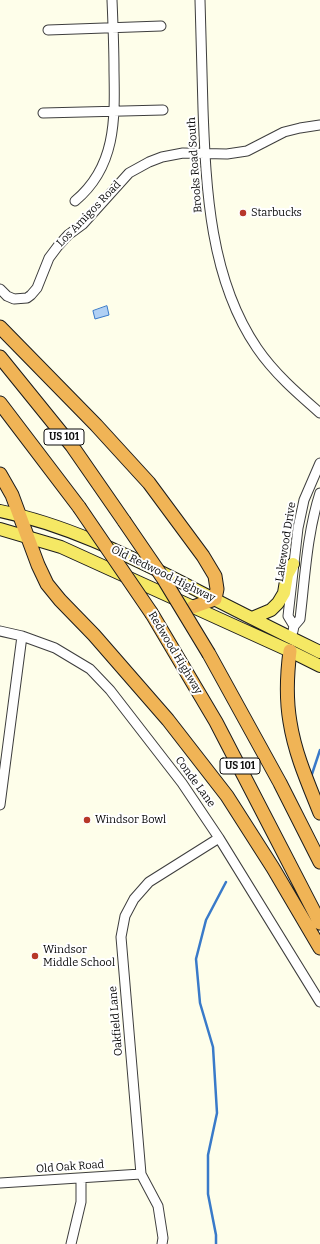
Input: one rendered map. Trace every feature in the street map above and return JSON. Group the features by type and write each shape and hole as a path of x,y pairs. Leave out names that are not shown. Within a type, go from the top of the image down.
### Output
{"highway":[{"path":"0,327 96,424 149,483 203,556 215,576 217,589 215,599 193,607"},
{"name":"US 101","path":"0,356 72,446 163,578 209,654 280,783 320,862"},
{"name":"Redwood Highway","path":"0,403 80,508 152,614 216,722 320,923"},
{"path":"0,474 12,495 38,565 47,584 168,720 226,796 273,868 320,948"},
{"path":"291,645 288,691 290,722 304,775 320,813"}],"main road":[{"name":"Old Redwood Highway","path":"0,511 20,515 85,536 125,554 252,618 320,666"},
{"name":"Old Redwood Highway","path":"0,529 28,536 68,550 193,607 291,645 320,652"},
{"path":"252,618 271,610 278,603 284,593 287,575 293,564"}],"street":[{"path":"75,201 86,192 97,177 111,144 115,111 112,0"},
{"name":"Brooks Road South","path":"200,0 208,200 223,275 233,302 257,348 287,385 320,413"},
{"path":"48,30 161,26"},
{"path":"43,114 163,110"},
{"name":"Los Amigos Road","path":"0,289 14,300 27,298 32,294 49,258 58,246 68,235 83,224 129,173 149,162 162,157 183,153 227,154 247,151 284,132 320,125"},
{"name":"Lakewood Drive","path":"294,626 288,616 298,528 304,500 320,463"},
{"name":"Lakewood Drive","path":"291,645 294,626 300,619 311,532 315,508 320,493"},
{"name":"Conde Lane","path":"0,631 22,636 55,648 90,670 110,690 182,783 219,838 320,1002"},
{"path":"0,805 22,636"},
{"name":"Oakfield Lane","path":"162,1244 163,1238 158,1206 141,1174 121,937 125,916 134,899 149,882 219,838"},
{"name":"Old Oak Road","path":"0,1183 141,1174"},
{"path":"71,1244 81,1202 81,1179"}],"water":[{"path":"107,306 109,315 95,319 93,311"}],"waterway":[{"path":"312,774 320,750"},
{"path":"216,1244 216,1235 208,1194 208,1155 217,1113 213,1047 200,1003 196,959 206,920 226,882"}],"place":[{"name":"Starbucks","path":"243,213"},
{"name":"Windsor Bowl","path":"87,820"},
{"name":"Windsor Middle School","path":"35,956"}]}
